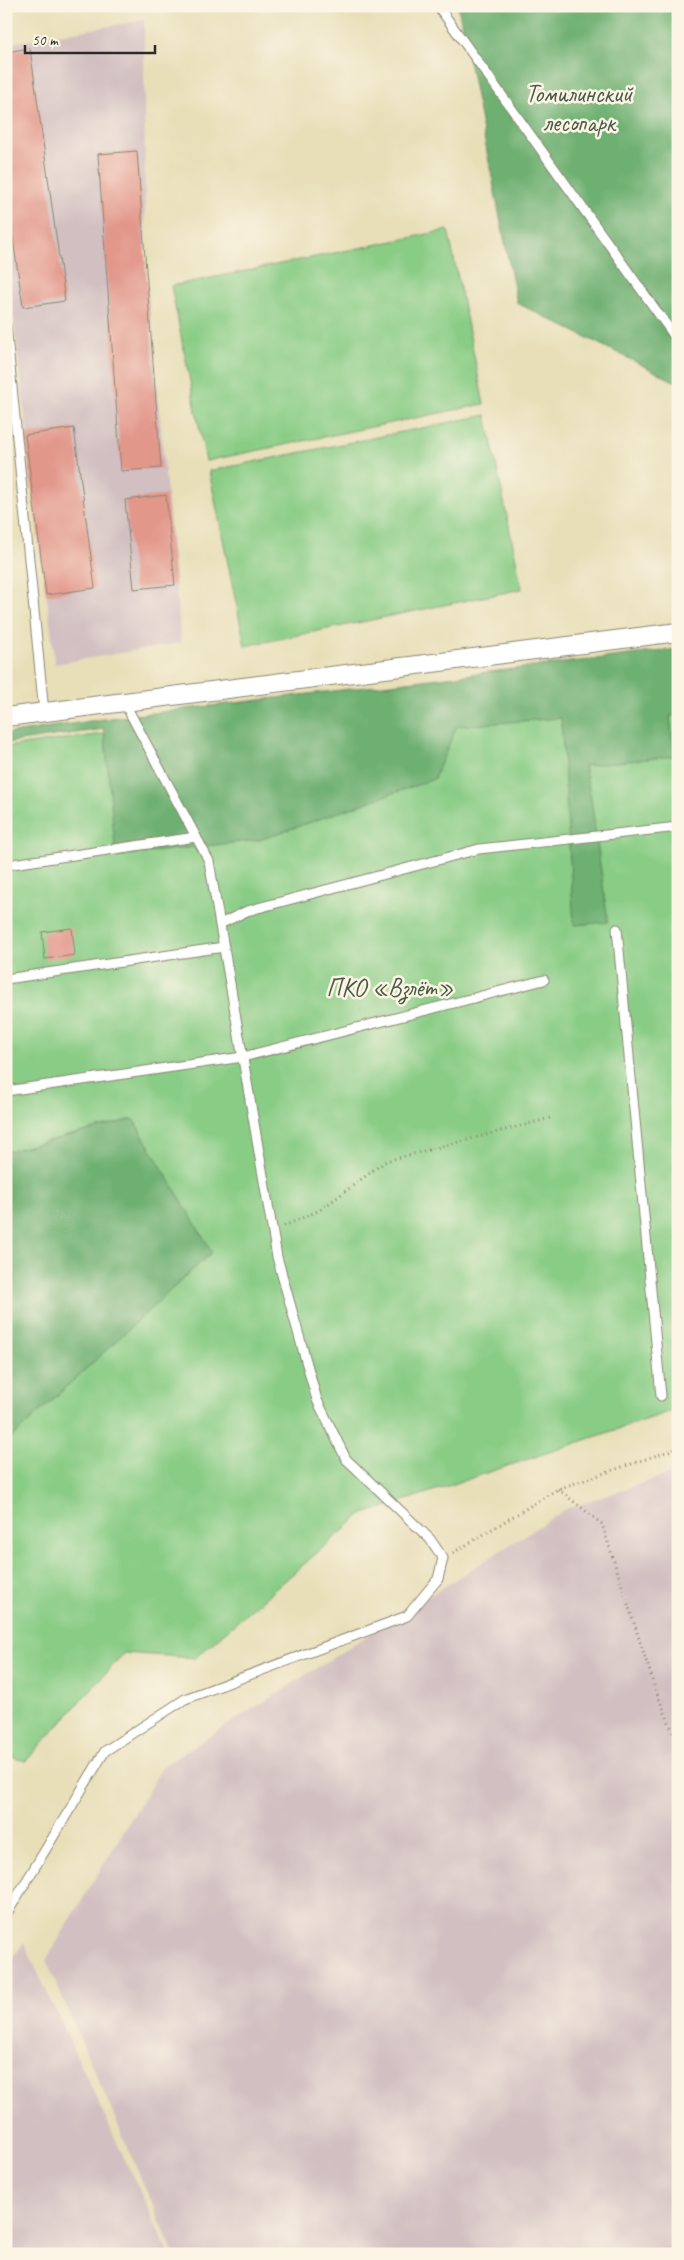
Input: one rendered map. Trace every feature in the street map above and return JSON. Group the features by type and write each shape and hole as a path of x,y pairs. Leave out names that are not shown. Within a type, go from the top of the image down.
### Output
{"street":[{"path":"6,717 678,632"}],"lane":[{"path":"438,6 678,341"},
{"path":"6,326 44,712"},
{"path":"6,1915 105,1751 185,1699 407,1616 438,1579 443,1558 430,1539 346,1459 318,1400 277,1257 209,861 124,702"},
{"path":"220,924 247,911 479,849 678,826"},
{"path":"6,865 196,837"},
{"path":"617,929 661,1396"},
{"path":"6,979 224,947"},
{"path":"6,1090 242,1057 544,980"}],"path":[{"path":"272,1231 320,1210 386,1161 550,1118"},
{"path":"443,1558 558,1489 678,1448"},
{"path":"558,1489 602,1524 656,1691 678,1744"}],"shaded area":[{"path":"144,20 145,258 181,643 55,664 6,257 6,44"},
{"path":"678,1471 678,2254 174,2254 46,1960 163,1766 566,1509"},
{"path":"24,1943 169,2254 6,2254 6,1965"}],"green space":[{"name":"Томилинский лесопарк","path":"458,6 678,6 678,383 517,303"},
{"path":"448,230 484,404 206,461 171,286"},
{"path":"486,415 522,589 245,646 209,471"},
{"path":"678,649 678,715 670,716 674,756 584,766 591,799 608,922 574,925 561,718 457,726 434,779 259,840 116,856 104,729 6,743 6,734 103,719"},
{"name":"ПКО «Взлёт»","path":"678,656 678,1409 361,1515 195,1658 124,1653 26,1761 6,1756 6,1439 133,1119 6,1152 6,747"},
{"path":"133,1119 212,1252 6,1443 6,1152"}],"building":[{"path":"30,48 65,301 23,307 6,191 6,52"},
{"path":"137,151 161,468 121,471 98,154"},
{"path":"74,428 95,588 46,595 25,435"},
{"path":"166,495 175,585 134,589 125,500"},
{"path":"72,928 75,955 45,959 42,932"}]}
